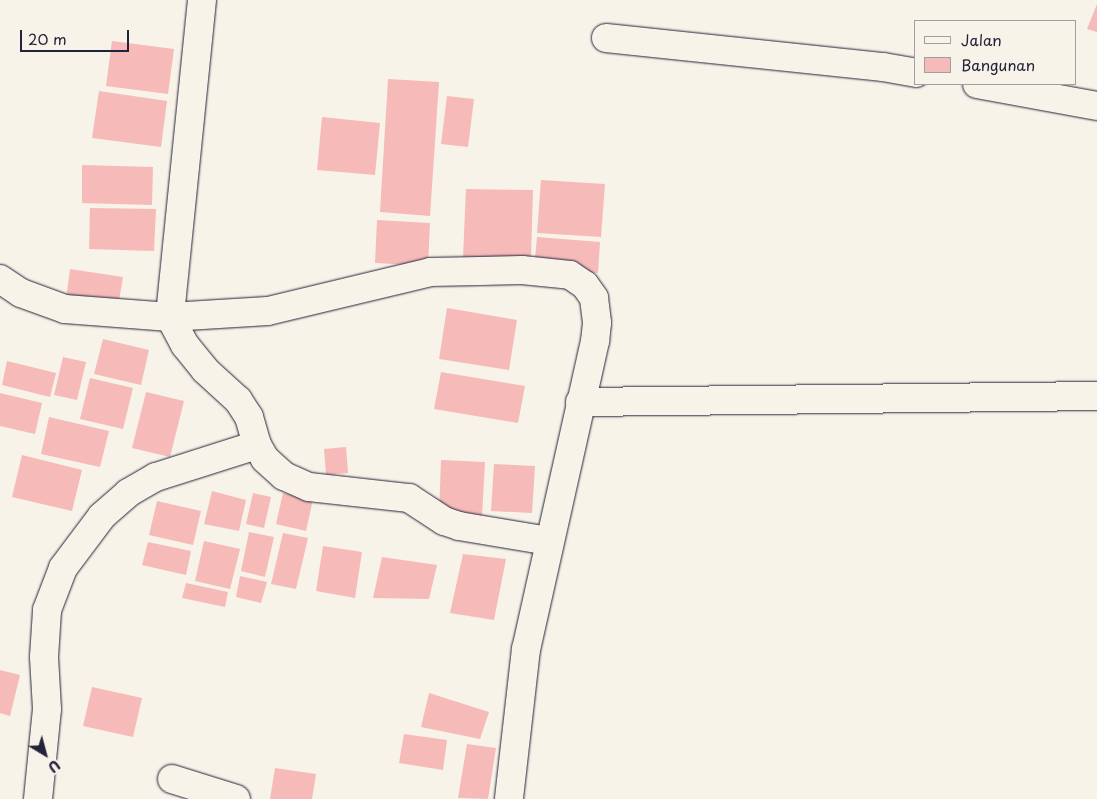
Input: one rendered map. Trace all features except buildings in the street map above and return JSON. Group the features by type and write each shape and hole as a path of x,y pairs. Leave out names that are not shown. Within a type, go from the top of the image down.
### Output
{"street":[{"path":"202,0 170,317 185,345 205,370 238,400 249,417 257,445 273,468 284,476 309,487 409,498 444,521 459,526 549,541"},
{"path":"606,38 883,67 914,73"},
{"path":"982,85 1097,106"},
{"path":"0,279 21,293 65,309 170,317 268,311 430,272 522,270 570,275 585,285 594,298 597,323 595,341 526,649 509,799"},
{"path":"580,402 1097,396"},
{"path":"38,799 46,709 44,656 46,610 62,568 102,516 128,493 156,477 257,445"},
{"path":"172,779 236,799"}]}
